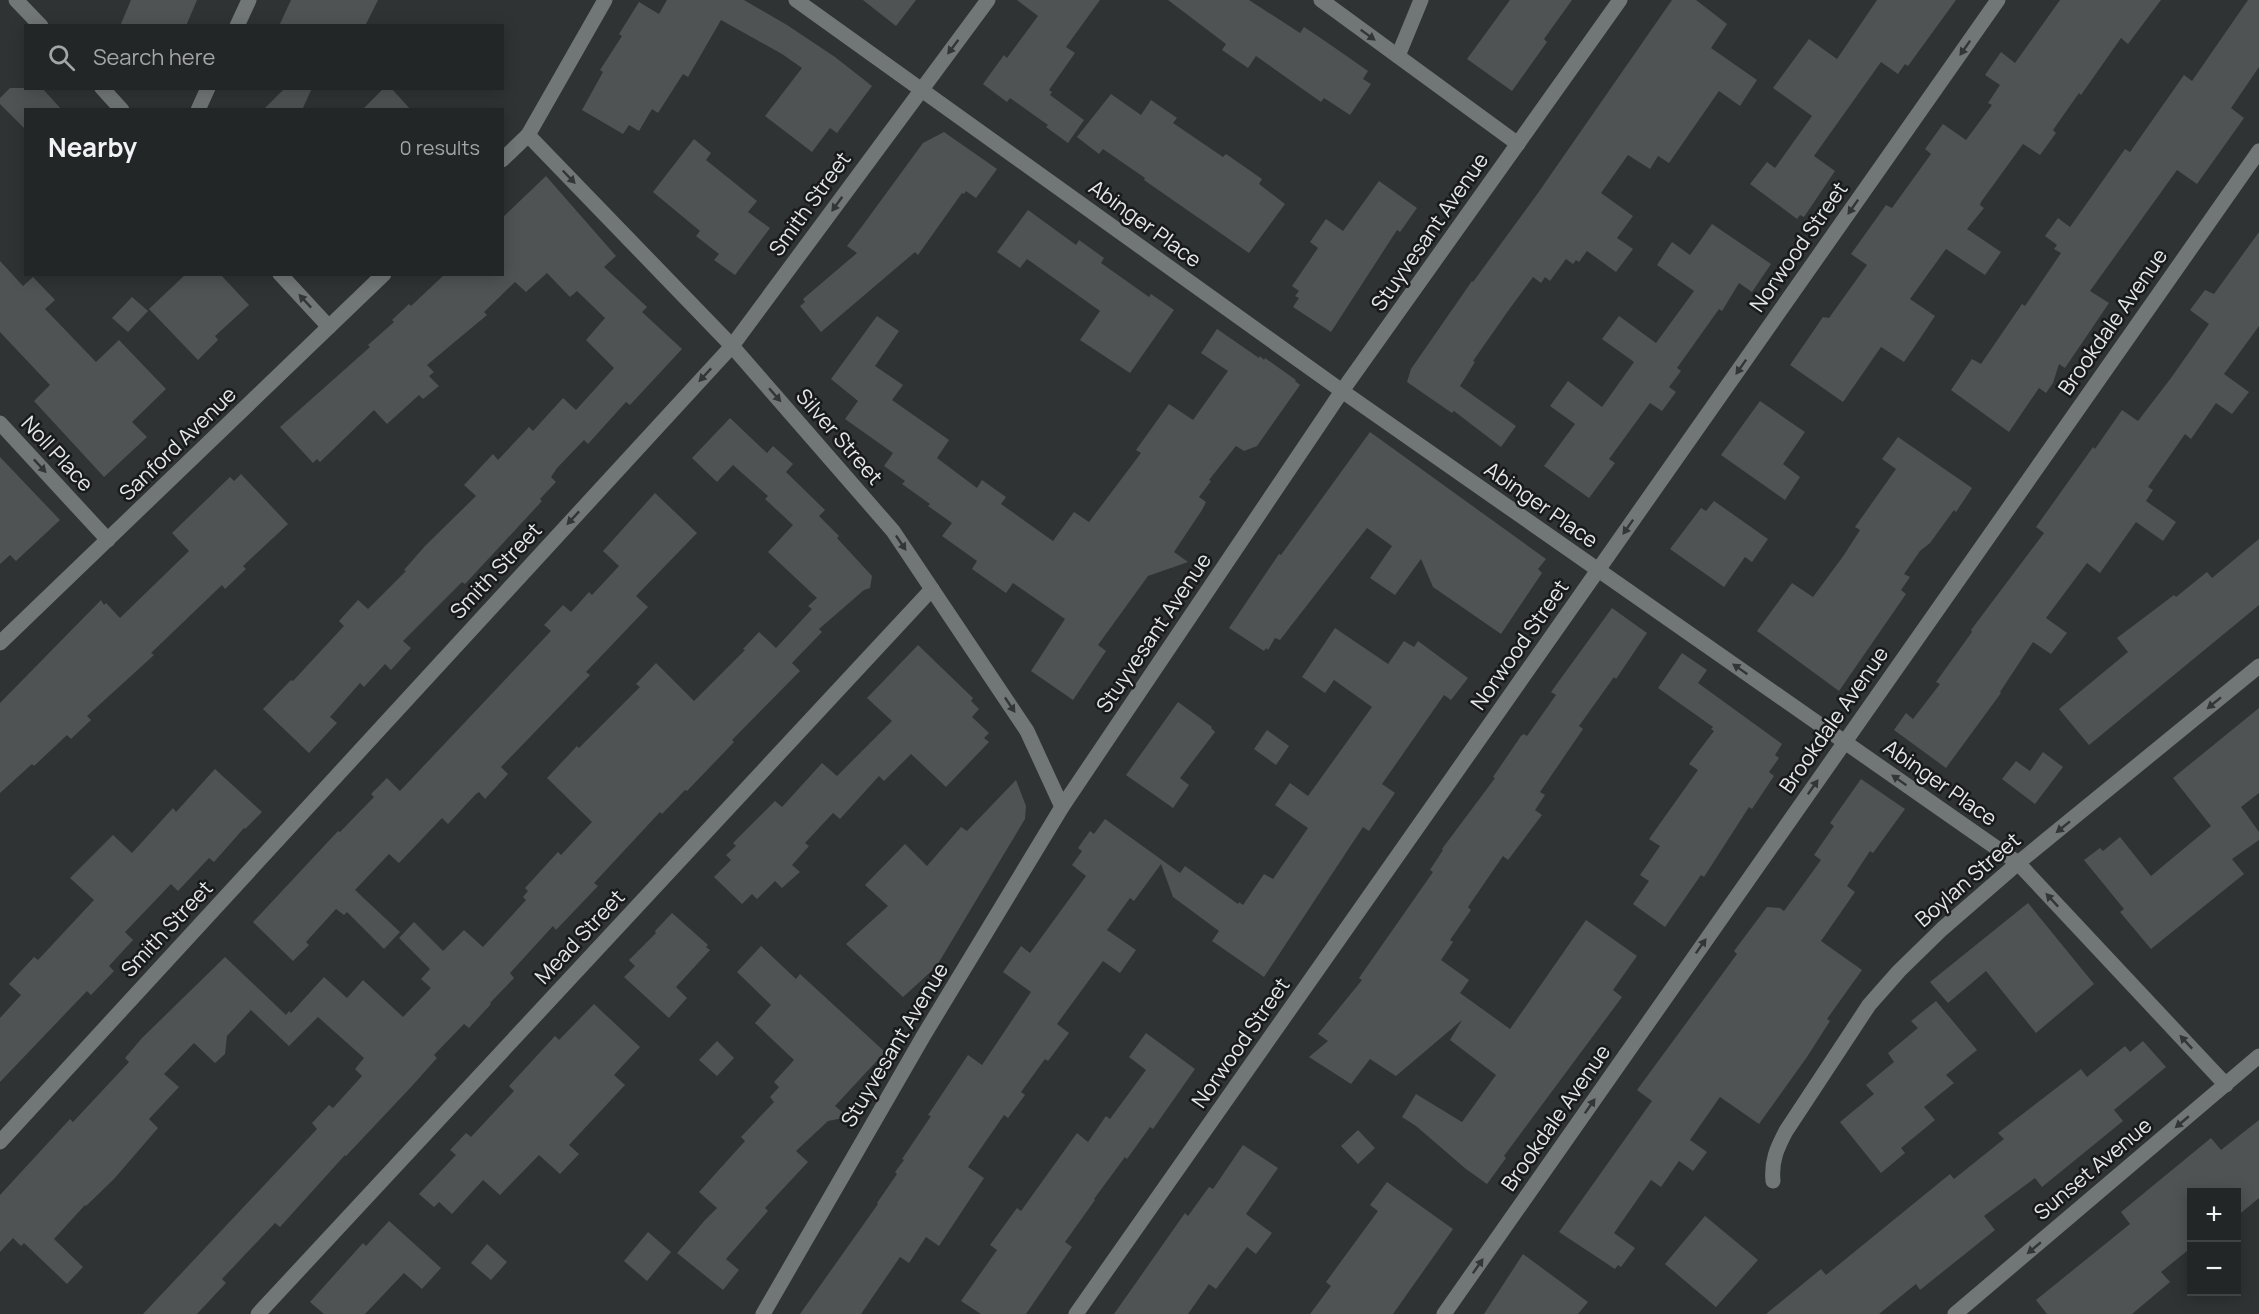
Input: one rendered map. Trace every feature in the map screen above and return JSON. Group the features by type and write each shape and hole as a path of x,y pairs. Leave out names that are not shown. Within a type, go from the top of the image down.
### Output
{"street":[{"path":"16,0 39,24"},
{"path":"238,24 249,0"},
{"path":"504,158 528,135 605,0"},
{"name":"Abinger Place","path":"796,0 1342,391 2018,864 2226,1084"},
{"name":"Smith Street","path":"0,1142 732,346 988,0"},
{"path":"1321,0 1518,144"},
{"path":"1398,56 1421,0"},
{"name":"Stuyvesant Avenue","path":"763,1314 924,1035 1062,807 1342,391 1620,0"},
{"name":"Norwood Street","path":"1077,1314 1998,0"},
{"path":"104,90 120,108"},
{"path":"199,108 207,90"},
{"name":"Silver Street","path":"528,135 732,346 893,531 1027,730 1062,807"},
{"name":"Brookdale Avenue","path":"1444,1314 2259,151"},
{"path":"282,276 330,327"},
{"name":"Sanford Avenue","path":"0,643 382,276"},
{"name":"Noll Place","path":"0,423 108,540"},
{"name":"Mead Street","path":"258,1314 932,589"},
{"name":"Boylan Street","path":"1773,1181 1771,1166 1775,1150 1786,1131 1869,1005 1899,971 1942,929 2018,864 2259,666"},
{"name":"Sunset Avenue","path":"1955,1314 2259,1056"}],"building":[{"path":"131,0 197,0 187,24 121,24"},
{"path":"291,0 378,0 366,24 280,24"},
{"path":"667,0 744,0 835,57 872,86 837,133 830,128 812,152 765,116 802,68 782,54 721,20 688,77 683,74 658,113 652,109 639,131 629,125 623,134 582,110 603,72 600,70 622,36 619,34 639,2 659,14"},
{"path":"863,0 916,0 896,26"},
{"path":"1017,0 1100,0 1066,47 1075,53 1049,90 1052,92 1050,95 1084,120 1068,143 1046,127 1048,125 1010,98 1007,102 983,84 1004,55 1007,58 1038,16"},
{"path":"1168,0 1249,0 1300,33 1304,27 1325,41 1368,71 1363,79 1371,84 1350,115 1324,98 1321,102 1256,56 1248,68 1222,50 1226,44"},
{"path":"1510,0 1572,0 1544,39 1547,42 1512,91 1467,59"},
{"path":"1672,0 1696,0 1727,24 1711,48 1757,80 1740,106 1719,91 1669,163 1658,156 1650,169 1628,155 1601,193 1633,216 1617,238 1633,249 1616,272 1587,251 1579,262 1576,260 1573,264 1566,259 1550,281 1545,277 1541,283 1533,277 1473,361 1475,362 1460,386 1516,426 1501,447 1454,411 1452,413 1407,382 1411,369 1472,281 1538,193"},
{"path":"1877,0 1956,0 1908,66 1905,64 1898,74 1881,62 1814,156 1835,171 1804,217 1800,215 1797,219 1750,184 1767,162 1775,168 1812,116 1773,88 1809,39 1837,59"},
{"path":"2060,0 2161,0 2128,44 2121,38 2053,130 2056,133 2040,155 2023,144 1981,202 1980,205 1984,208 1967,229 2001,252 1985,275 1946,249 1910,299 1935,316 1919,340 1904,362 1881,347 1843,402 1790,365 1823,317 1829,318 1867,265 1851,254 1886,205 1892,208 1931,154 1925,149 1943,124 1966,140 1992,105 1988,103 2000,85 1985,75 2001,52 2015,63"},
{"path":"2248,0 2259,0 2259,67 2231,108 2244,118 2197,184 2177,170 2090,291 2109,303 2065,368 2059,364 2053,383 2046,393 2039,388 2009,432 1951,390 1972,359 1981,364 2022,304 2025,306 2061,253 2054,249 2057,245 2045,236 2058,218 2070,227 2125,149 2130,152 2184,75 2192,81"},
{"path":"10,88 44,90 60,108 24,108 24,128 0,104 0,98"},
{"path":"283,90 311,90 303,108 265,108"},
{"path":"382,90 393,90 409,108 364,108"},
{"path":"1111,94 1141,115 1151,100 1177,118 1173,123 1223,157 1226,154 1262,179 1259,184 1285,204 1249,253 1103,149 1099,154 1077,137"},
{"path":"944,132 997,169 976,198 966,191 962,193 918,255 915,252 821,332 800,306 805,302 803,299 857,253 847,246 923,143"},
{"path":"694,139 711,153 706,160 757,201 748,212 770,228 735,275 714,260 719,254 696,236 700,231 653,192"},
{"path":"546,176 616,256 604,267 647,307 642,312 682,349 630,405 626,402 588,444 584,440 557,468 551,477 556,482 540,499 542,501 465,584 462,582 403,641 411,648 391,670 385,664 364,687 360,683 330,717 337,723 309,753 263,709 291,680 293,681 344,626 339,621 358,600 368,609 406,571 404,570 425,546 476,496 464,485 493,454 498,460 529,427 533,431 563,398 576,410 614,368 586,340 605,318 577,291 570,297 547,273 526,292 515,282 484,312 487,315 427,365 434,372 429,376 439,386 423,399 419,395 387,424 374,410 320,462 317,459 313,463 280,427 370,347 368,345 394,322 392,320 409,304 411,306 443,276 504,276 504,216"},
{"path":"1379,181 1417,208 1400,232 1397,230 1331,332 1293,307 1299,298 1295,296 1299,291 1292,286 1318,248 1310,242 1326,219 1343,231"},
{"path":"1028,210 1076,245 1079,240 1104,258 1101,263 1149,297 1151,294 1174,310 1130,373 1080,340 1100,311 1027,259 1020,268 997,252"},
{"path":"1712,224 1771,264 1752,292 1739,283 1722,311 1719,309 1677,368 1681,371 1669,387 1676,392 1662,411 1650,403 1609,459 1615,463 1589,498 1544,466 1575,424 1550,406 1568,381 1602,407 1634,362 1602,339 1619,316 1656,343 1694,291 1657,265 1672,242 1690,255"},
{"path":"2259,232 2259,326 2224,374 2249,392 2232,414 2216,403 2191,439 2185,434 2148,487 2153,490 2146,501 2176,522 2163,541 2136,522 2100,573 2087,563 2046,618 2067,633 2051,654 2033,642 2001,693 1946,768 1894,730 1906,713 1913,719 1940,684 1936,682 1972,632 1971,630 2044,533 2036,527 2122,410 2138,421 2171,378 2209,324 2190,310 2205,290 2214,294"},
{"path":"0,261 23,286 33,277 55,300 45,309 96,362 119,340 166,389 132,422 147,437 104,477 34,401 50,385 0,332"},
{"path":"184,276 222,276 249,305 215,336 218,340 198,360 149,309"},
{"path":"132,297 148,311 128,332 112,318"},
{"path":"877,316 899,331 875,366 903,385 892,400 949,440 937,458 977,488 982,480 1006,497 1001,504 1053,541 1074,512 1089,522 1141,453 1136,450 1169,404 1193,420 1228,371 1201,353 1217,329 1259,358 1260,356 1264,360 1265,358 1300,385 1257,446 1244,451 1236,446 1209,480 1211,481 1199,497 1206,502 1174,552 1188,562 1148,576 1098,645 1106,651 1073,700 1031,671 1065,619 1013,583 1006,593 972,569 977,561 942,536 952,523 928,506 930,504 902,484 905,481 884,466 893,453 845,419 858,401 831,379"},
{"path":"1760,401 1805,432 1783,464 1800,477 1785,500 1721,455"},
{"path":"730,418 767,453 773,446 793,464 786,472 825,510 819,516 872,576 870,588 864,590 819,629 822,632 792,663 800,671 732,740 734,742 687,791 685,790 662,814 660,812 594,883 598,886 556,930 553,926 510,973 514,978 469,1028 464,1024 434,1055 437,1058 412,1086 280,1227 275,1223 222,1279 226,1283 197,1314 143,1314 317,1129 312,1123 329,1105 333,1108 362,1076 355,1069 364,1058 318,1017 289,1046 251,1010 227,1036 225,1054 215,1063 194,1043 164,1074 179,1087 149,1119 158,1128 114,1179 85,1205 54,1239 83,1267 67,1284 24,1243 21,1246 13,1238 0,1252 0,1195 70,1119 73,1122 129,1062 125,1058 142,1038 225,957 286,1015 289,1011 291,1013 324,977 347,998 363,980 403,1017 431,988 421,979 430,969 399,938 414,922 443,951 464,930 483,947 526,900 523,897 528,891 525,888 558,852 561,855 592,822 547,778 577,746 579,748 640,687 636,684 656,663 694,701 745,650 743,649 759,632 776,648 812,609 808,606 817,598 768,552 793,525 765,499 768,496 733,465 717,482 692,458"},
{"path":"1370,432 1546,559 1538,569 1542,573 1501,634 1433,587 1421,559 1395,595 1370,578 1392,546 1367,528 1280,640 1275,638 1268,650 1266,648 1264,651 1229,628 1279,554 1281,555"},
{"path":"1898,437 1972,488 1956,512 1954,510 1904,574 1910,577 1901,590 1906,594 1839,691 1757,631 1792,583 1813,597 1844,555 1860,530 1855,527 1896,469 1882,459"},
{"path":"0,457 60,520 16,561 10,555 0,564"},
{"path":"241,474 288,524 243,566 246,569 225,589 222,585 151,653 154,655 87,716 91,720 71,739 67,735 34,766 32,764 0,793 0,703 101,600 120,618 189,551 172,533 230,477 234,481"},
{"path":"655,493 697,533 636,596 648,607 586,672 590,675 501,767 508,774 485,799 479,792 448,824 442,818 399,863 389,854 355,890 400,932 384,949 347,912 344,915 336,909 306,942 309,945 293,961 253,922 338,831 340,832 374,797 371,794 387,778 400,791 551,631 544,625 563,605 571,612 589,592 592,595 619,566 603,551"},
{"path":"1714,501 1768,539 1752,562 1745,557 1724,587 1670,549 1701,508 1706,511"},
{"path":"2259,539 2259,605 2089,745 2059,709 2128,652 2117,638 2174,595 2176,597 2207,572 2212,578"},
{"path":"1612,608 1647,633 1616,679 1614,677 1579,726 1583,729 1540,792 1545,795 1535,810 1542,815 1508,860 1503,856 1468,907 1471,910 1450,940 1453,942 1441,960 1469,980 1460,993 1510,1029 1586,920 1637,956 1613,990 1622,997 1504,1156 1506,1158 1487,1184 1402,1117 1416,1094 1462,1122 1496,1075 1450,1040 1462,1020 1396,1076 1370,1059 1351,1084 1309,1057 1328,1041 1318,1034 1362,980 1359,978 1433,872 1430,870 1442,849 1495,778 1493,777 1521,736 1524,734 1527,736 1556,695 1551,692"},
{"path":"1335,628 1388,664 1404,641 1414,647 1418,641 1468,678 1451,700 1444,695 1382,784 1395,793 1369,831 1363,827 1264,977 1212,941 1219,931 1173,897 1161,864 1134,901 1130,898 1107,930 1136,950 1120,973 1103,961 1057,1024 1069,1033 1048,1061 1045,1059 1021,1092 1025,1095 1008,1118 1004,1115 968,1167 984,1178 939,1246 926,1237 909,1263 900,1257 861,1314 800,1314 878,1204 897,1174 895,1172 904,1160 902,1159 931,1116 928,1115 968,1055 982,1065 1031,992 1003,972 1021,946 1030,953 1086,876 1072,865 1082,851 1078,848 1090,831 1094,834 1105,819 1180,873 1185,866 1238,904 1239,902 1243,905 1264,874 1273,879 1308,828 1275,805 1290,783 1308,796 1372,707 1334,680 1325,693 1302,677"},
{"path":"918,645 973,698 971,701 979,709 972,717 989,733 984,738 989,742 946,787 911,754 884,781 879,776 840,819 833,813 805,843 809,846 792,865 800,872 782,888 775,881 757,899 752,894 742,904 714,877 731,860 726,855 736,846 733,843 775,801 782,807 822,763 837,776 892,721 867,698"},
{"path":"1682,653 1707,670 1698,683 1782,744 1775,755 1779,758 1769,772 1774,776 1752,809 1749,807 1704,877 1701,875 1665,927 1633,904 1649,881 1640,875 1660,846 1649,839 1698,770 1689,764 1714,731 1711,729 1713,727 1658,688"},
{"path":"1178,702 1212,727 1215,732 1180,778 1189,785 1173,808 1126,775"},
{"path":"2259,708 2259,793 2241,807 2259,832 2259,840 2232,859 2244,874 2151,949 2120,912 2124,909 2084,860 2100,848 2103,851 2120,837 2151,876 2211,826 2173,778"},
{"path":"1267,730 1289,746 1276,765 1254,749"},
{"path":"2043,752 2063,767 2035,804 2002,779 2016,761 2030,771"},
{"path":"215,769 262,812 244,828 214,862 209,858 178,891 171,884 125,932 133,940 109,966 114,971 91,995 87,991 0,1082 0,1018 21,995 9,984 34,957 38,960 94,900 70,878 113,835 132,853 173,808 176,812"},
{"path":"1861,779 1905,809 1873,853 1870,851 1847,886 1855,892 1821,941 1862,970 1827,1019 1830,1021 1807,1057 1759,1124 1720,1097 1690,1140 1707,1152 1693,1171 1679,1161 1661,1187 1651,1180 1614,1233 1635,1248 1621,1267 1618,1265 1615,1269 1559,1232 1652,1101 1637,1090 1737,954 1734,951 1767,907 1780,908 1784,911 1821,860 1814,855 1834,826 1830,823"},
{"path":"1016,780 1026,806 1025,819 936,967 903,997 846,944 888,906 865,885 905,844 927,866 961,827 967,831"},
{"path":"2028,903 2094,984 2036,1033 1986,971 1948,1003 1930,982"},
{"path":"672,913 708,945 706,947 710,950 676,987 687,998 669,1018 624,977 635,966 629,960"},
{"path":"761,946 796,979 800,974 885,1052 835,1106 848,1117 828,1121 796,1151 808,1162 765,1208 768,1211 726,1259 739,1270 723,1290 677,1253 717,1208 699,1192 745,1141 741,1137 774,1102 770,1097 779,1087 774,1082 794,1060 755,1023 771,1005 737,972"},
{"path":"1936,1001 1977,1050 1946,1075 1954,1083 1924,1107 1935,1120 1901,1148 1905,1153 1881,1173 1840,1122 1874,1094 1866,1085 1894,1062 1888,1053 1918,1028 1911,1021"},
{"path":"594,1004 640,1047 614,1075 625,1085 569,1145 579,1154 560,1174 539,1155 500,1195 483,1180 452,1214 439,1202 434,1207 419,1194 456,1155 450,1150 466,1133 471,1137 514,1091 509,1086 555,1036 559,1040"},
{"path":"1146,1033 1195,1069 1153,1129 1150,1127 1094,1199 1065,1242 1072,1247 1026,1314 981,1314 961,1301 997,1250 990,1245 1017,1208 1021,1211 1077,1133 1088,1142 1106,1116 1110,1119 1146,1070 1129,1057"},
{"path":"717,1041 734,1058 717,1076 699,1060"},
{"path":"2143,1041 2166,1067 2114,1110 2123,1121 2042,1187 2035,1178 1984,1216 1995,1230 1920,1290 1916,1284 1879,1314 1766,1314 1821,1269 1826,1275 1950,1174 1954,1179 2004,1139 1998,1133 2081,1069 2087,1077 2125,1046 2130,1052"},
{"path":"2259,1120 2259,1198 2241,1213 2241,1188 2187,1188 2187,1251 2161,1272 2170,1282 2132,1314 2047,1314 2036,1300 2130,1224 2121,1212 2211,1138 2221,1150"},
{"path":"1358,1130 1375,1148 1358,1164 1341,1146"},
{"path":"1243,1145 1278,1168 1246,1214 1272,1233 1256,1254 1247,1247 1216,1289 1209,1284 1188,1314 1114,1314 1185,1213 1188,1216 1209,1187 1213,1189"},
{"path":"1387,1182 1453,1229 1393,1314 1310,1314 1331,1286 1326,1282 1378,1211 1370,1205"},
{"path":"1705,1216 1758,1260 1716,1307 1665,1264"},
{"path":"389,1221 441,1268 422,1289 404,1273 365,1314 324,1314 310,1302 363,1243 366,1246"},
{"path":"648,1232 671,1252 647,1281 624,1261"},
{"path":"487,1244 507,1262 491,1280 471,1263"},
{"path":"1523,1254 1588,1302 1578,1314 1484,1314"}]}
